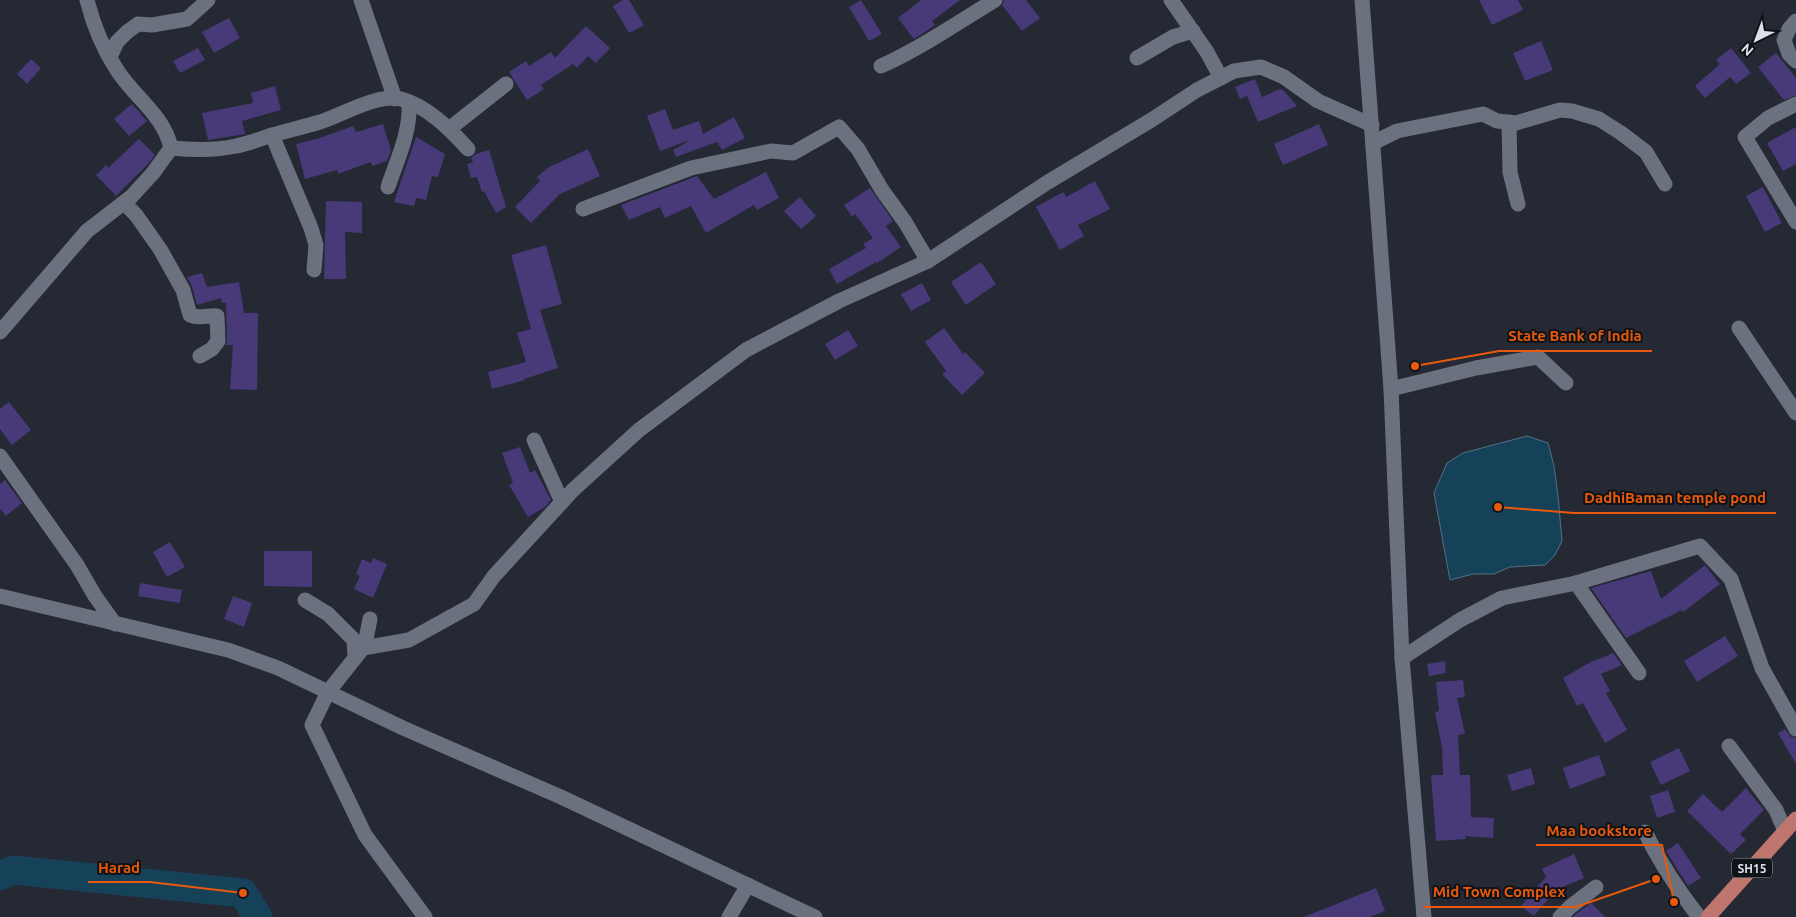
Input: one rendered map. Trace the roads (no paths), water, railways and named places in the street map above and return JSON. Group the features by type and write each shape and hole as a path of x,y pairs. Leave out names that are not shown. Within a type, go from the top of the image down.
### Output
{"main road":[{"name":"SH15","path":"1708,917 1796,819"}],"street":[{"path":"0,332 87,231 124,203 153,173 170,148 169,138 152,110 117,71 93,23 88,0"},
{"path":"110,58 117,42 138,24 152,25 187,19 208,0"},
{"path":"361,0 402,101 410,113 388,187"},
{"path":"881,66 930,41 995,0"},
{"path":"1171,0 1193,31 1221,78"},
{"path":"1362,0 1391,389 1402,658 1424,917"},
{"path":"1796,21 1789,29 1784,40 1789,54 1796,61"},
{"path":"1137,58 1173,37 1193,31"},
{"path":"425,917 365,835 312,726 328,692 363,648 409,640 474,604 494,576 562,502 638,430 746,350 839,301 928,261 1048,182 1153,119 1197,90 1234,71 1262,67 1284,77 1318,101 1372,126"},
{"path":"449,129 506,84"},
{"path":"170,148 198,150 236,146 322,121 355,107 386,99 402,101 440,119 468,149"},
{"path":"1796,104 1768,118 1753,128 1745,137 1796,222"},
{"path":"1373,143 1397,131 1483,114 1497,121 1516,123 1560,110 1572,110 1600,119 1646,152 1665,184"},
{"path":"1509,122 1510,172 1518,204"},
{"path":"583,209 691,168 771,151 793,153 839,127 858,149 928,261"},
{"path":"272,136 312,228 316,245 314,270"},
{"path":"124,203 136,215 160,250 183,290 190,315 198,318 217,316 218,341 212,349 200,356"},
{"path":"1739,328 1796,414"},
{"path":"1391,389 1476,368 1538,357 1566,383"},
{"path":"534,440 562,502"},
{"path":"0,456 77,565 94,596 115,624"},
{"path":"1402,658 1460,620 1502,598 1576,584 1700,546 1731,579 1762,668 1796,729"},
{"path":"1576,584 1639,673"},
{"path":"0,596 228,650 278,668 403,728 561,797 815,917"},
{"path":"305,600 328,614 354,640 355,657"},
{"path":"355,657 366,639 370,619"},
{"path":"1730,746 1776,810 1786,831"},
{"path":"1645,832 1658,859 1699,917"},
{"path":"729,917 748,885"},
{"path":"1560,917 1596,887"}],"water":[{"path":"1527,436 1548,443 1554,466 1562,541 1555,555 1545,565 1510,567 1494,574 1473,574 1450,580 1434,493 1447,463 1463,453"}],"waterway":[{"path":"0,876 13,870 243,893 258,917"}],"place":[{"name":"State Bank of India","path":"1415,366"},
{"name":"DadhiBaman temple pond","path":"1498,507"},
{"name":"Mid Town Complex","path":"1656,879"},
{"name":"Harad","path":"243,893"},
{"name":"Maa bookstore","path":"1674,902"}]}
